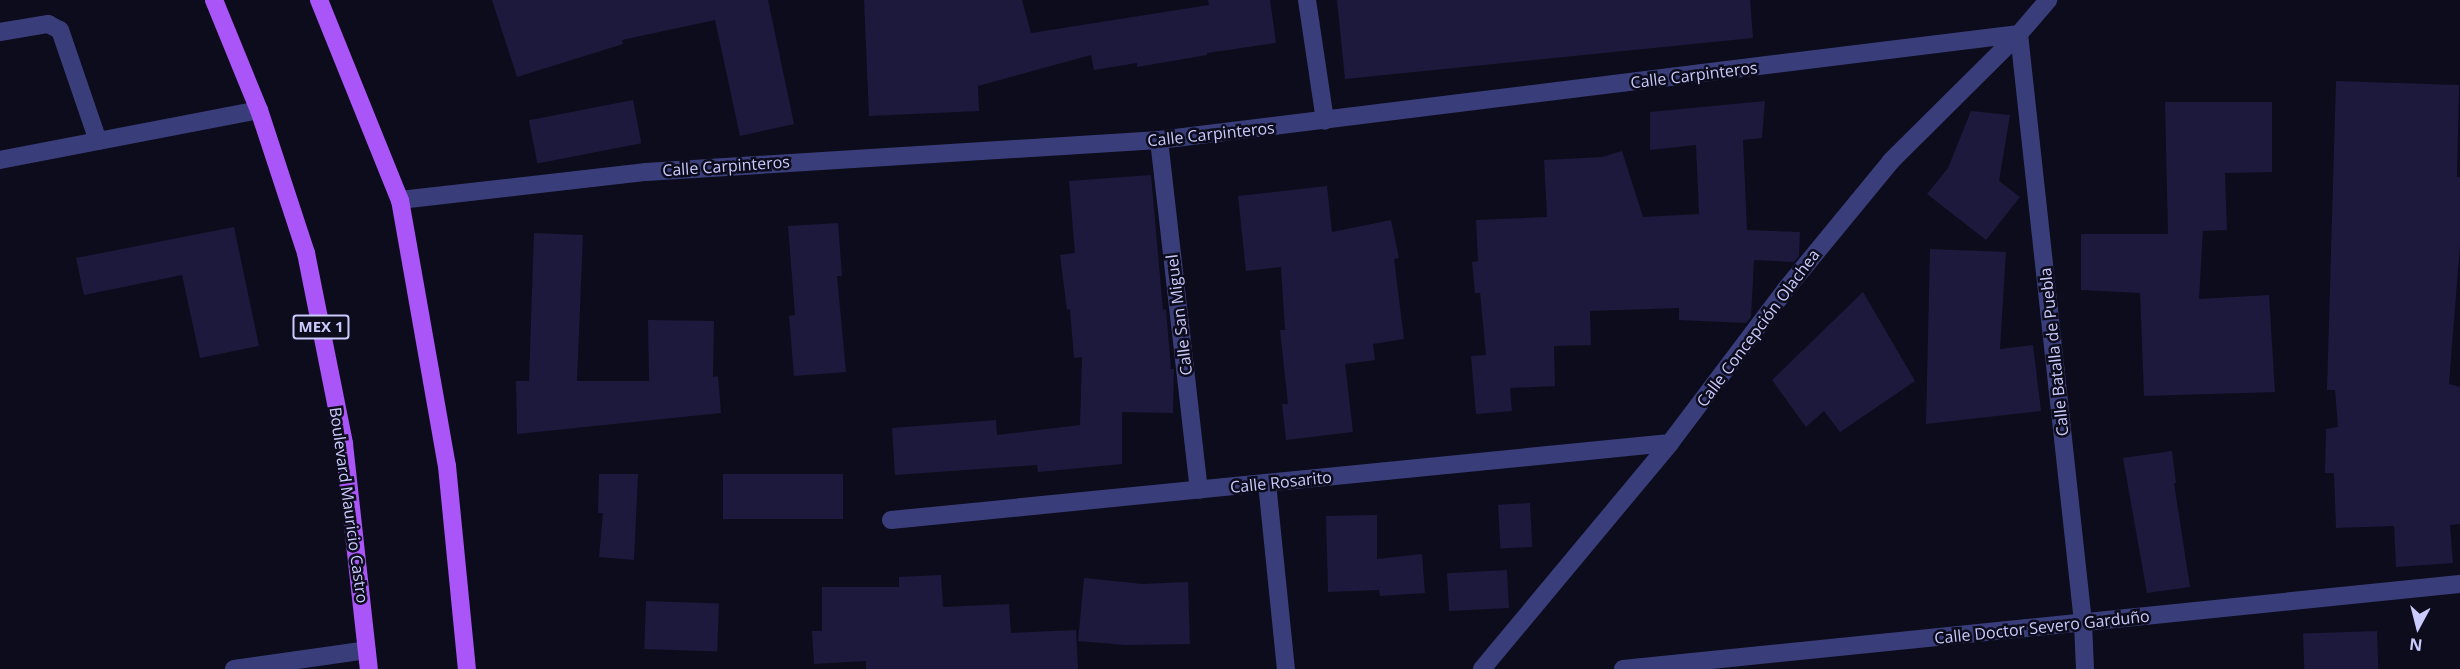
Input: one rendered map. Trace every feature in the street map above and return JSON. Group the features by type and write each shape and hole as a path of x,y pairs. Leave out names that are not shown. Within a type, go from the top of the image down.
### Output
{"main road":[{"name":"Boulevard Mauricio Castro","path":"214,0 259,110 306,253 344,444 369,669"},
{"path":"319,0 400,200 447,466 467,669"}],"street":[{"path":"1307,0 1325,121"},
{"name":"Calle Concepción Olachea","path":"1482,669 1670,443 1814,254 1891,161 2019,34 2048,0"},
{"path":"0,32 48,24 60,30 98,141"},
{"name":"Calle Carpinteros","path":"400,200 646,172 1159,140 2019,34"},
{"name":"Calle Batalla de Puebla","path":"2019,34 2083,622 2085,669"},
{"path":"0,160 259,110"},
{"name":"Calle San Miguel","path":"1159,140 1199,490"},
{"name":"Calle Rosarito","path":"891,520 1670,443"},
{"path":"1267,483 1286,669"},
{"name":"Calle Doctor Severo Garduño","path":"1623,669 1699,665 2083,622 2460,584"},
{"path":"234,669 367,650"}],"building":[{"path":"492,0 768,0 794,124 740,136 715,20 622,40 623,44 517,77"},
{"path":"864,0 1022,0 1031,33 1209,5 1208,0 1270,0 1276,43 1207,53 1207,55 1137,67 1137,63 1094,70 1091,55 978,86 979,111 869,116"},
{"path":"1337,0 1750,0 1753,38 1345,79"},
{"path":"2336,81 2459,85 2457,177 2460,177 2460,245 2449,384 2460,387 2460,524 2450,525 2453,563 2396,567 2394,526 2336,528 2334,473 2325,473 2326,429 2338,427 2335,390 2327,390"},
{"path":"633,100 641,143 537,163 529,120"},
{"path":"1765,101 1762,138 1743,140 1747,230 1800,232 1799,256 1794,262 1754,260 1751,317 1746,323 1679,320 1679,308 1590,311 1591,345 1554,346 1555,386 1510,388 1512,411 1476,414 1471,356 1486,355 1480,293 1475,293 1472,262 1478,261 1476,220 1547,217 1544,160 1602,157 1622,151 1643,217 1699,214 1696,145 1650,150 1650,112"},
{"path":"2165,102 2272,102 2272,172 2225,173 2227,230 2203,231 2199,299 2269,295 2275,392 2144,396 2140,293 2081,290 2081,234 2168,234"},
{"path":"1971,111 2010,115 1999,181 2020,197 1986,240 1927,194 1948,168"},
{"path":"1151,175 1163,310 1166,309 1171,369 1174,369 1173,413 1122,412 1122,464 1038,472 1037,465 895,475 892,428 996,420 997,435 1080,425 1082,357 1074,358 1070,309 1067,310 1060,255 1075,253 1069,181"},
{"path":"1327,186 1332,232 1391,220 1399,258 1394,259 1404,339 1373,344 1375,360 1345,364 1353,432 1286,440 1282,404 1288,404 1280,330 1285,330 1281,267 1246,271 1238,196"},
{"path":"838,223 842,276 837,276 846,372 794,376 789,316 795,315 788,226"},
{"path":"234,227 259,346 200,358 182,275 84,295 76,258"},
{"path":"534,233 583,235 577,381 649,381 648,320 714,321 713,377 718,376 721,413 517,434 516,381 529,381"},
{"path":"1930,249 2006,252 2000,349 2033,345 2041,411 1926,424"},
{"path":"1863,292 1915,381 1840,432 1824,411 1806,427 1772,380"},
{"path":"2172,451 2176,483 2174,483 2190,587 2147,593 2123,458"},
{"path":"599,474 638,474 634,560 599,557 603,513 598,513"},
{"path":"723,474 843,474 843,519 723,519"},
{"path":"1530,503 1532,547 1500,549 1498,505"},
{"path":"1377,515 1377,559 1422,554 1425,593 1380,596 1379,590 1328,592 1326,516"},
{"path":"1507,570 1509,608 1449,611 1447,573"},
{"path":"941,575 943,607 1009,604 1011,633 1076,630 1078,669 866,669 866,661 814,664 812,631 822,631 822,587 899,587 899,577"},
{"path":"1084,578 1143,584 1188,582 1190,644 1125,645 1078,641"},
{"path":"646,601 719,604 717,652 644,649"},
{"path":"2377,631 2378,669 2304,669 2303,634"}]}
